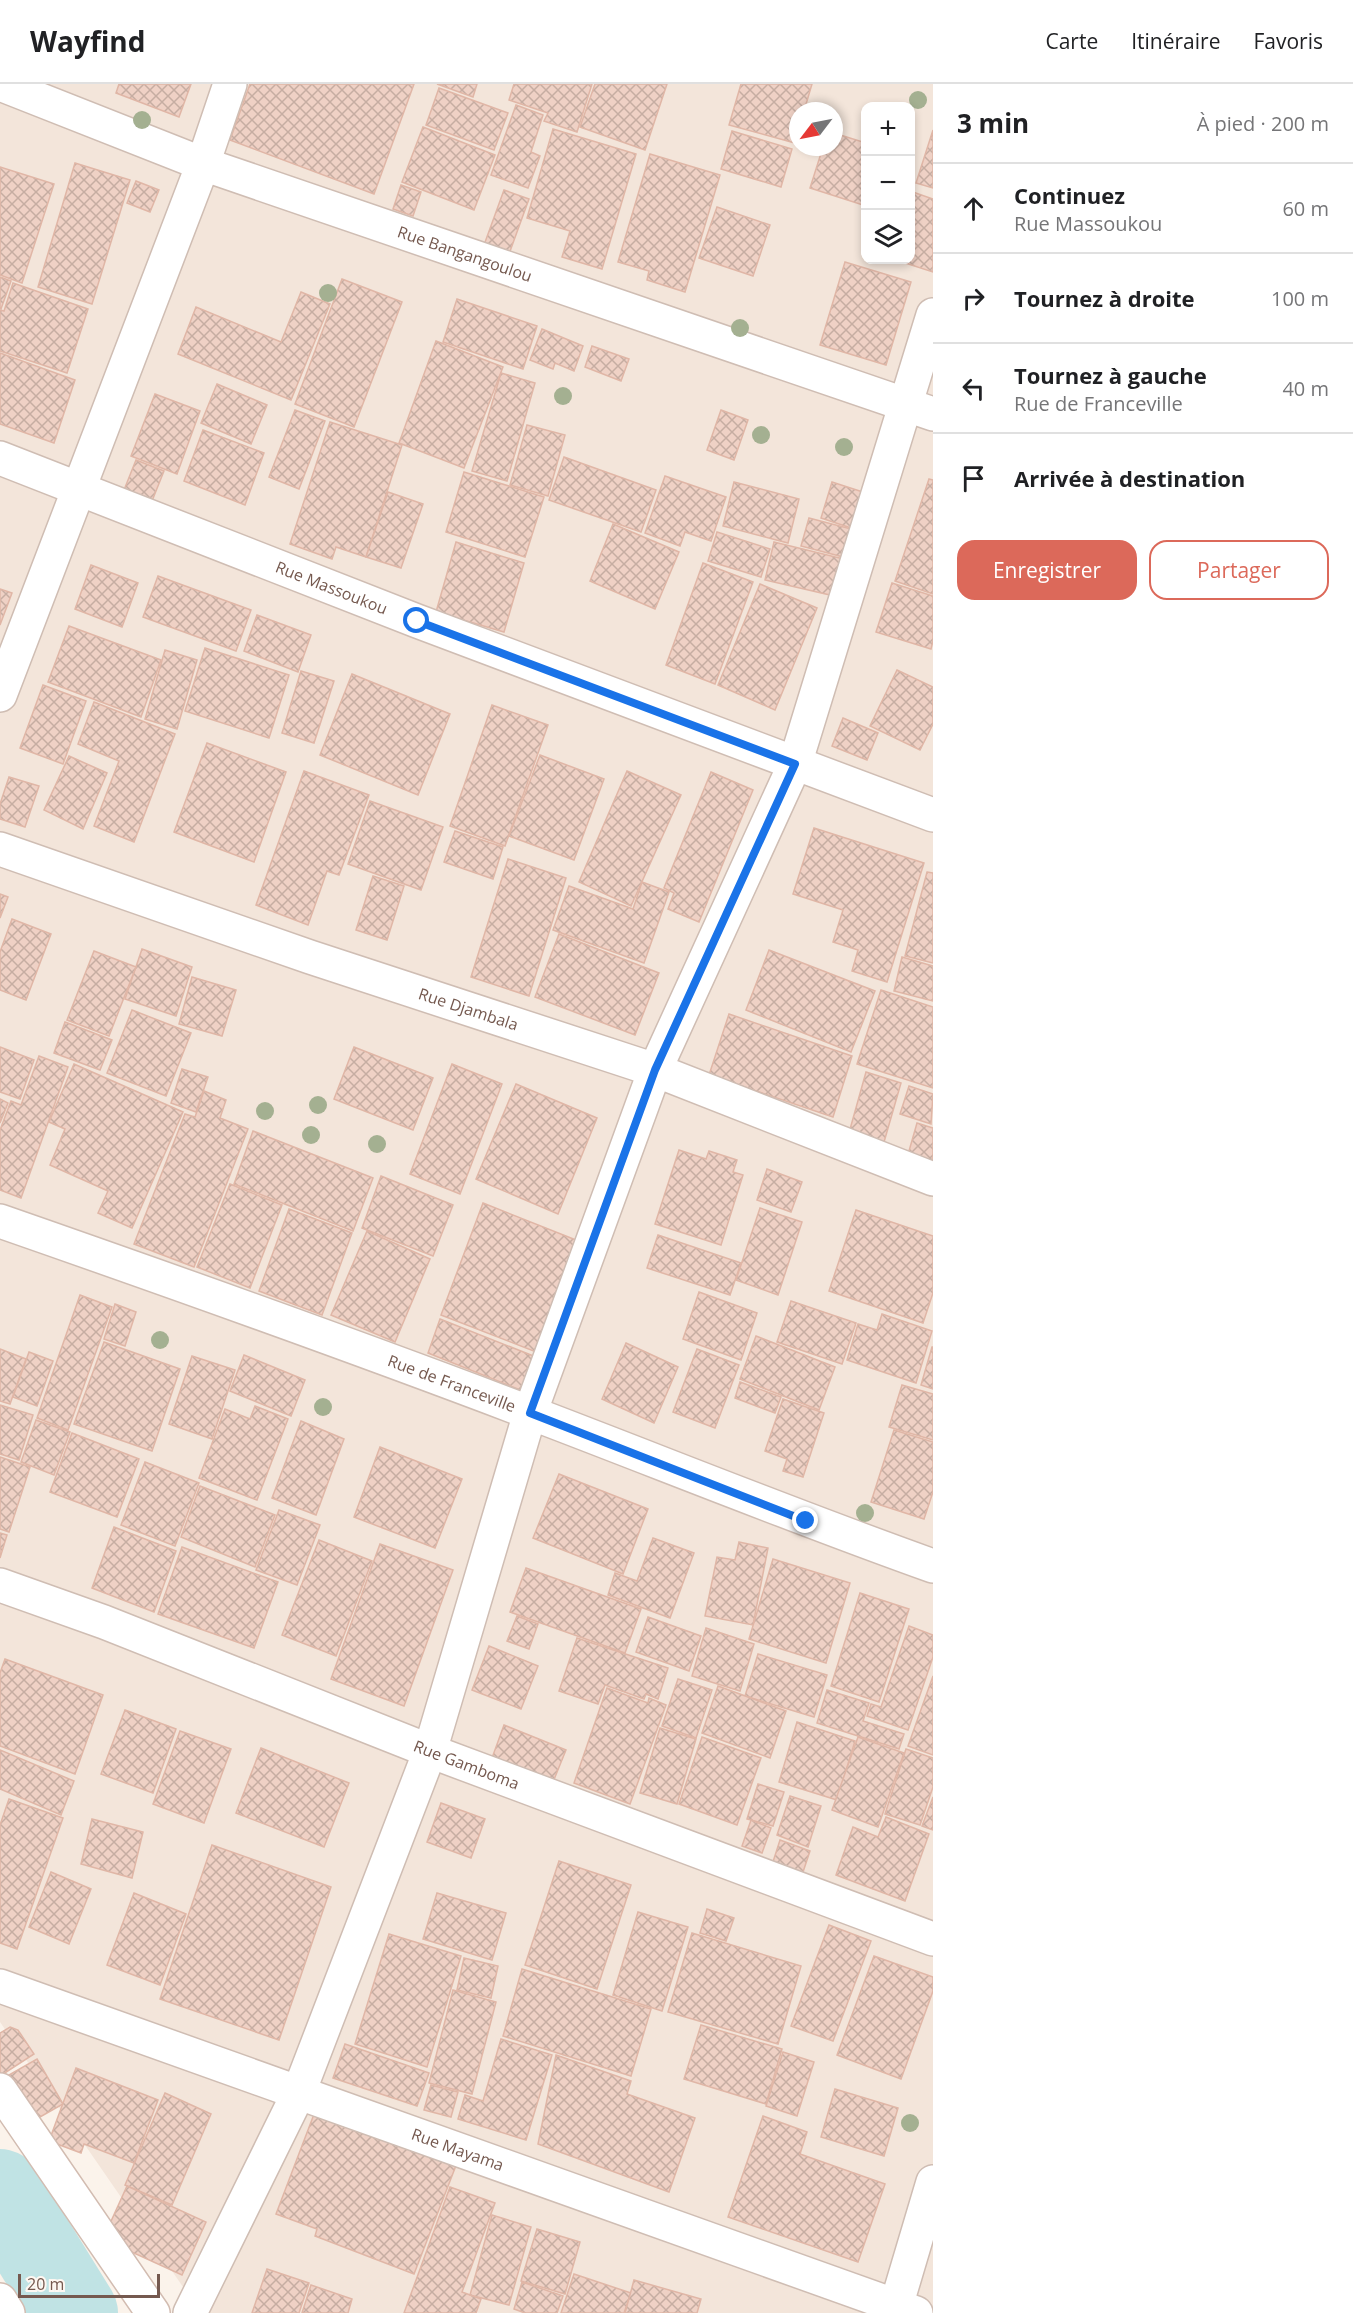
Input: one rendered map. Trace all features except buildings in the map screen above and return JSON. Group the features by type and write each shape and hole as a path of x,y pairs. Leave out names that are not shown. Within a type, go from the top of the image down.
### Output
{"street":[{"name":"Rue Bangangoulou","path":"0,84 203,164 919,409"},
{"path":"0,695 203,164 230,84"},
{"path":"190,2313 299,2092 430,1751 530,1413 655,1070 795,764 919,409 933,315"},
{"name":"Rue Massoukou","path":"0,458 428,625 933,815"},
{"name":"Rue Djambala","path":"0,849 310,957 655,1070 933,1179"},
{"name":"Rue de Franceville","path":"0,1221 530,1413 806,1521 933,1566"},
{"name":"Rue Gamboma","path":"0,1586 104,1622 430,1751 933,1939"},
{"name":"Rue Mayama","path":"0,1986 902,2310"},
{"path":"0,2090 153,2313"},
{"path":"902,2310 933,2182"},
{"path":"0,2300 8,2313"}],"shaded area":[{"path":"0,84 933,84 933,2313 201,2313 0,2022"}],"waterway":[{"path":"0,2192 75,2313"}],"route":[{"path":"417,621 795,764 655,1070 530,1413 806,1521"}]}
